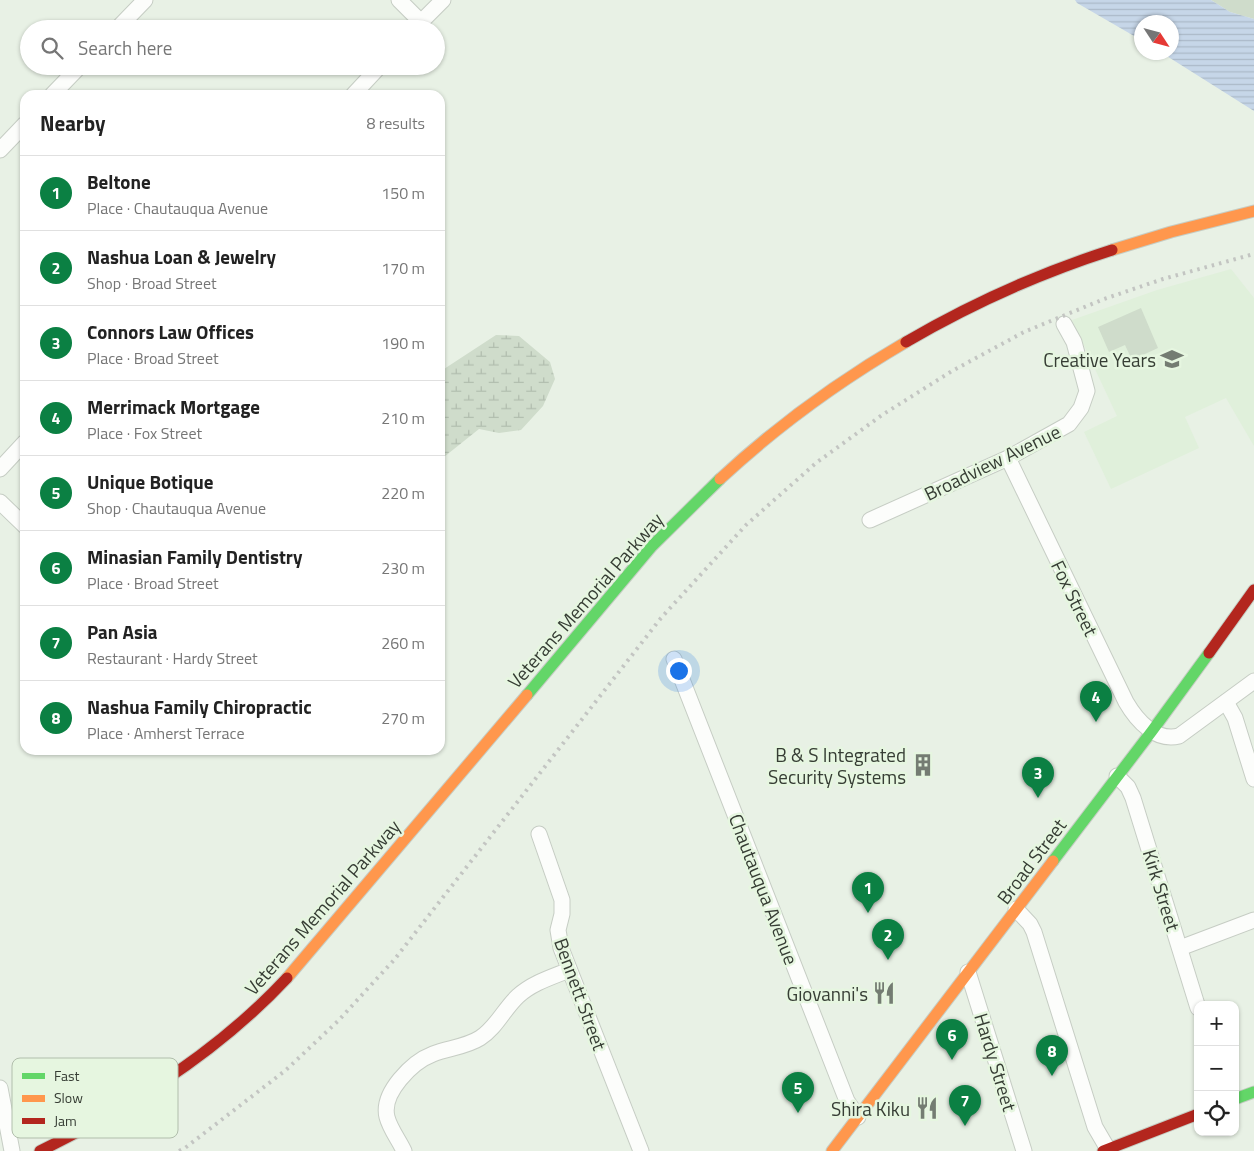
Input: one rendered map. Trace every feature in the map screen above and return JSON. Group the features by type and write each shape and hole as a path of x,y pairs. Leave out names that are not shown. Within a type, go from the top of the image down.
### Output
{"main road":[{"name":"Veterans Memorial Parkway","path":"178,1070 212,1045 273,993 328,931 646,553 708,489 783,424 889,351 937,324 986,300 1046,274 1111,250 1166,233 1254,211"},
{"name":"Broad Street","path":"832,1151 1152,731 1254,590"},
{"path":"1239,1098 1254,1092"},
{"path":"1107,1150 1194,1116"},
{"name":"Veterans Memorial Parkway","path":"40,1151 66,1138"}],"street":[{"path":"125,20 144,0"},
{"path":"399,0 414,20"},
{"path":"423,20 443,0"},
{"path":"57,90 71,75"},
{"path":"358,90 372,75"},
{"path":"0,150 20,129"},
{"name":"Broadview Avenue","path":"870,520 1008,458 1069,424 1081,408 1087,391 1074,342 1064,324"},
{"path":"0,468 20,447"},
{"name":"Fox Street","path":"1008,458 1126,702 1137,718 1152,731"},
{"path":"0,502 20,521"},
{"name":"Chautauqua Avenue","path":"674,659 847,1101 858,1117"},
{"path":"1152,731 1164,737 1179,736 1254,681"},
{"path":"1226,702 1235,718 1254,779"},
{"name":"Kirk Street","path":"1117,776 1128,787 1134,798 1196,1001"},
{"name":"Bennett Street","path":"539,834 562,900 562,914 558,937 569,970 641,1151"},
{"path":"1016,909 1030,924 1038,941 1095,1127 1107,1150"},
{"path":"1180,948 1254,920"},
{"path":"404,1151 390,1127 386,1105 391,1092 408,1072 423,1058 480,1038 495,1025 512,1003 526,990 569,970"},
{"name":"Hardy Street","path":"968,972 1024,1151"},
{"path":"0,1088 12,1151"}],"shaded area":[{"name":"Creative Years","path":"1231,269 1254,298 1254,446 1226,398 1185,417 1199,448 1111,489 1084,432 1117,416 1072,320 1157,290"}],"green space":[{"path":"1211,0 1254,0 1254,19 1230,12"},
{"path":"1141,308 1158,348 1132,360 1125,345 1109,352 1098,327"},
{"path":"496,335 519,336 550,362 555,379 543,406 521,430 499,433 479,429 445,456 445,368"}],"water":[{"path":"1075,0 1211,0 1230,12 1254,19 1254,111 1173,60 1179,60 1179,15 1134,15 1134,36 1077,3"}],"railway":[{"path":"179,1151 286,1070 338,1021 394,960 661,618 746,525 816,463 882,415 952,371 1024,332 1104,299 1163,279 1254,254"}],"traffic: fast":[{"path":"527,695 652,546 720,479"},
{"path":"1053,861 1209,653"},
{"path":"1239,1098 1254,1092"}],"traffic: slow":[{"path":"1112,250 1171,232 1254,211"},
{"path":"720,479 763,441 832,389 906,342"},
{"path":"287,978 527,695"},
{"path":"832,1151 1053,861"}],"traffic: jam":[{"path":"906,342 1006,290 1112,250"},
{"path":"1209,653 1254,590"},
{"path":"178,1072 232,1030 287,978"},
{"path":"1103,1151 1194,1116"},
{"path":"40,1151 66,1138"}],"place":[{"name":"Creative Years","path":"1172,359"},
{"name":"Merrimack Mortgage","path":"1096,722"},
{"name":"B & S Integrated Security Systems","path":"923,765"},
{"name":"Connors Law Offices","path":"1038,798"},
{"name":"Beltone","path":"868,913"},
{"name":"Nashua Loan & Jewelry","path":"888,960"},
{"name":"Giovanni's","path":"884,993"},
{"name":"Minasian Family Dentistry","path":"952,1060"},
{"name":"Nashua Family Chiropractic","path":"1052,1076"},
{"name":"Shira Kiku","path":"927,1108"},
{"name":"Unique Botique","path":"798,1113"},
{"name":"Pan Asia","path":"965,1126"}]}
